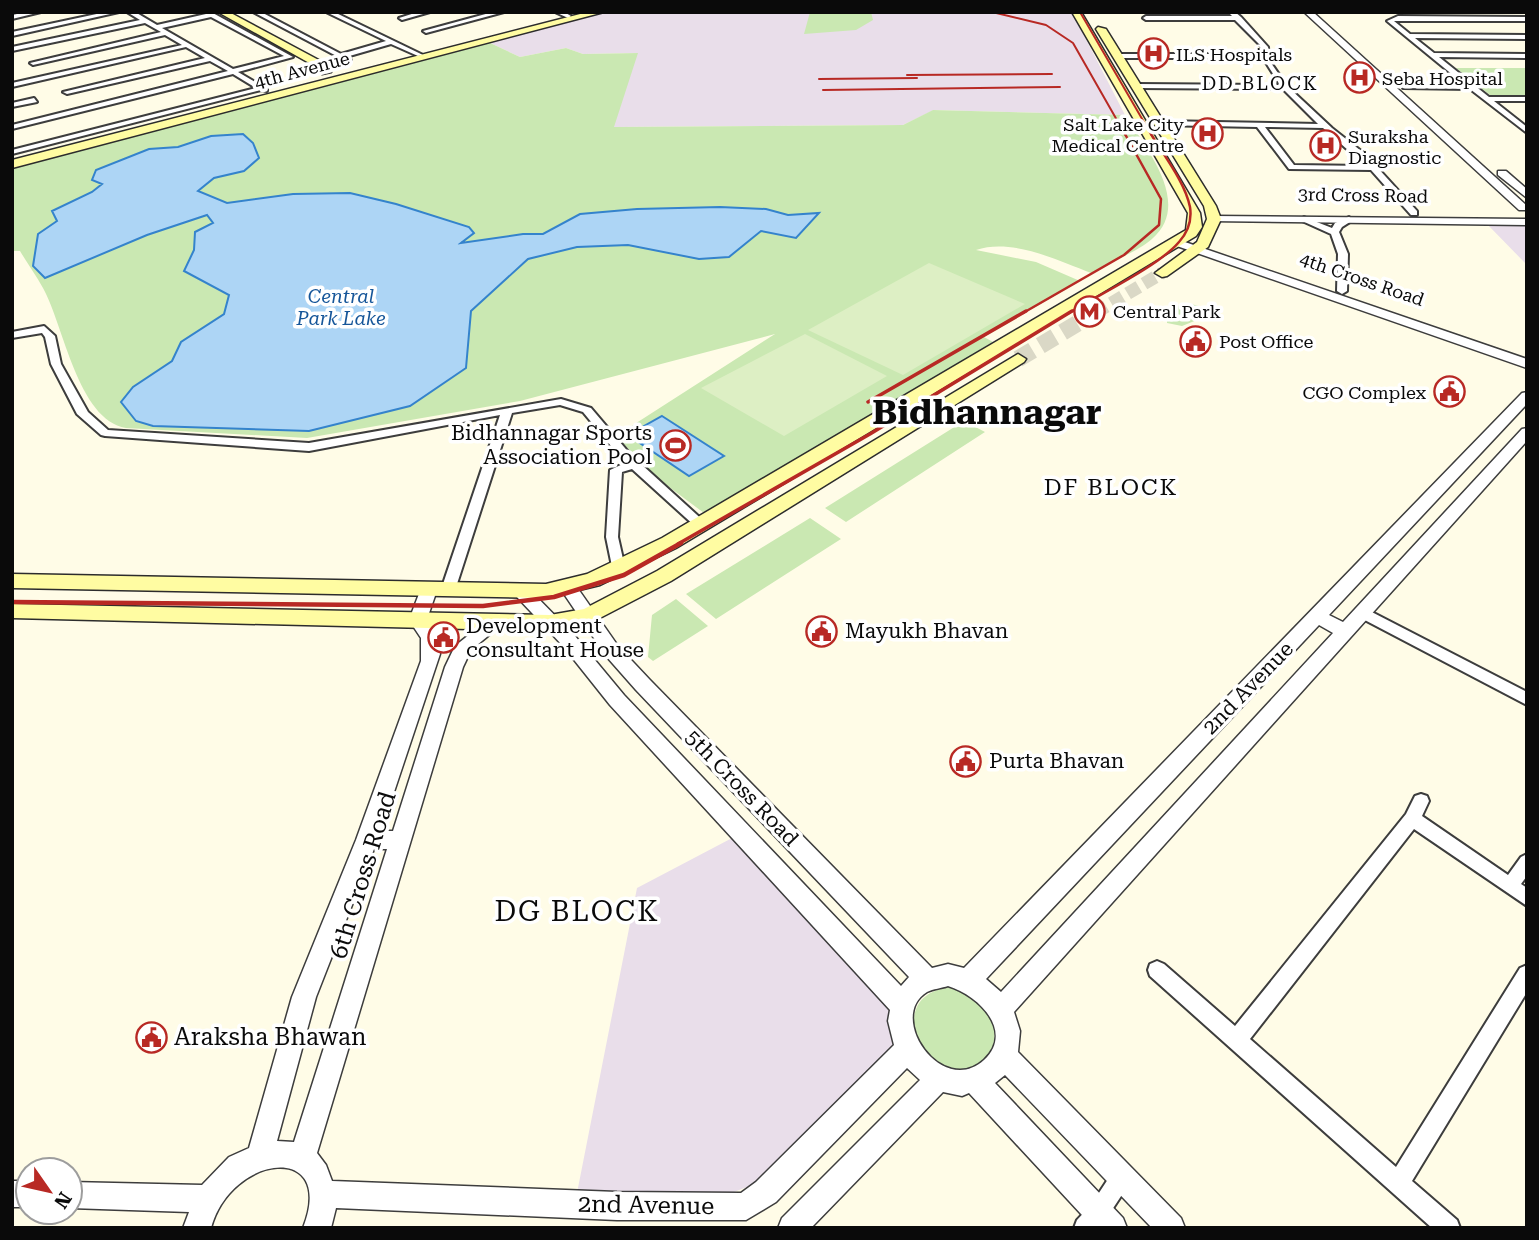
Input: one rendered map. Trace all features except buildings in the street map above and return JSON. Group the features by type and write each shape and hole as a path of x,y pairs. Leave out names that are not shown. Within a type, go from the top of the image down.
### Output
{"main road":[{"path":"239,12 337,64 350,64"},
{"name":"4th Avenue","path":"12,155 266,90 350,64 535,27 563,14 582,12"},
{"name":"4th Avenue","path":"350,64 389,63 600,12"},
{"path":"12,581 523,592 568,587 593,580 701,524 1182,241 1195,227 1194,213 1076,12"},
{"path":"1091,12 1161,123 1212,214 1200,247 1162,273"},
{"path":"213,13 324,67 325,73 331,78 342,78"},
{"name":"4th Avenue","path":"12,164 342,78 350,64"},
{"path":"12,611 550,623 589,615 664,576 1018,359"},
{"path":"813,457 835,471"}],"street":[{"path":"12,18 38,12"},
{"path":"12,34 116,12"},
{"path":"130,12 266,90"},
{"path":"256,12 350,64 391,43"},
{"path":"328,12 420,55"},
{"path":"402,18 427,12"},
{"path":"426,31 501,12"},
{"path":"1231,12 1266,48 1268,64 1285,87 1325,126 1362,156 1414,213"},
{"path":"1308,12 1524,215"},
{"path":"1321,12 1488,160"},
{"path":"1379,12 1486,99 1522,124 1527,131"},
{"path":"1474,12 1484,19"},
{"path":"12,127 290,57 213,13 157,27"},
{"path":"1146,18 1239,19"},
{"path":"1390,21 1395,18 1527,19"},
{"path":"12,49 146,21"},
{"path":"33,63 166,33"},
{"path":"1408,36 1527,37"},
{"path":"12,85 188,45"},
{"path":"1432,55 1527,56"},
{"path":"1118,56 1267,56"},
{"path":"67,92 209,59"},
{"path":"1367,66 1382,66"},
{"path":"1137,86 1285,87"},
{"path":"1405,87 1472,87"},
{"path":"1486,99 1527,99"},
{"path":"12,105 34,100"},
{"path":"1413,108 1429,108"},
{"path":"1161,123 1325,126"},
{"path":"1259,125 1293,167 1372,168"},
{"path":"1497,169 1527,195"},
{"name":"3rd Cross Road","path":"1212,214 1390,217 1414,213 1524,215"},
{"path":"1212,214 1349,220 1524,215"},
{"path":"1304,219 1335,232"},
{"path":"1342,290 1343,254 1335,232 1338,225 1349,220"},
{"path":"1182,241 1527,364"},
{"name":"4th Cross Road","path":"1200,247 1342,290 1527,353"},
{"path":"12,335 44,329 50,336 56,364 83,414 105,433 309,447 561,402 587,410 634,464 701,524"},
{"name":"2nd Avenue","path":"969,980 1527,396"},
{"path":"259,1157 304,997 367,840 434,647 431,635 418,620 438,590 507,410"},
{"path":"1509,415 1527,422"},
{"name":"2nd Avenue","path":"1001,1009 1527,432"},
{"path":"618,568 612,537 616,470 634,464"},
{"path":"1368,563 1396,578"},
{"name":"5th Cross Road","path":"568,587 612,652 927,979"},
{"path":"523,592 569,641 617,700 902,1005"},
{"path":"1364,613 1527,699"},
{"path":"1317,616 1347,632"},
{"name":"6th Cross Road","path":"302,1158 454,667 464,646 496,622"},
{"path":"1237,1041 1412,819 1421,801"},
{"path":"1412,819 1527,898"},
{"path":"367,840 401,840"},
{"path":"1510,886 1527,862"},
{"path":"1157,970 1449,1228"},
{"path":"1398,1183 1527,974"},
{"path":"948,975 969,980 993,997 1001,1009 1007,1032 1003,1055 986,1075 974,1080 951,1081 939,1078 926,1071 906,1050 900,1027 902,1005 908,994 927,979 948,975"},
{"name":"2nd Avenue","path":"323,1194 589,1205 746,1206 766,1192 906,1050"},
{"path":"1003,1055 1171,1228"},
{"path":"792,1228 939,1078"},
{"path":"974,1080 1099,1223 1122,1178"},
{"path":"197,1228 208,1199 227,1176 248,1161 269,1153 293,1154 302,1158 310,1163 320,1178 323,1194 317,1228"},
{"path":"84,1195 208,1199"}],"shaded area":[{"path":"606,12 1072,12 1125,115 934,110 903,125 613,127 637,53 583,54 566,48 520,57 488,42"},
{"path":"1486,223 1527,225 1527,265"},
{"path":"734,837 892,1007 896,1054 752,1185 734,1192 577,1193 637,888"}],"green space":[{"path":"810,12 871,12 873,20 856,30 804,34"},
{"path":"488,42 520,57 566,48 583,54 638,53 614,127 903,125 933,110 1125,115 1162,176 1168,210 1163,225 1146,244 1091,273 1019,249 990,247 976,250 1036,262 1080,281 984,337 993,342 708,516 653,475 616,436 775,334 520,401 307,438 126,428 110,421 96,408 74,369 43,288 20,251 12,251 12,165"},
{"path":"1456,68 1527,68 1527,95 1490,95"},
{"path":"929,263 1025,304 903,375 808,330"},
{"path":"1180,304 1199,306 1197,320 1182,326 1167,323 1167,318"},
{"path":"805,334 887,376 784,436 701,388"},
{"path":"964,421 985,432 846,522 825,508"},
{"path":"810,518 841,539 716,619 686,594"},
{"path":"676,599 708,626 653,661 648,657 652,615"},
{"path":"952,987 974,995 984,1004 990,1013 995,1032 991,1051 985,1059 977,1065 958,1070 941,1065 927,1054 918,1039 914,1022 918,1006 930,993"}],"water":[{"name":"Central Park Lake","path":"243,134 253,143 259,158 244,171 214,178 198,191 227,203 293,194 350,193 469,227 474,233 461,243 523,234 543,234 580,214 637,209 720,207 766,209 788,215 819,213 796,238 761,231 729,257 699,259 628,245 577,247 528,259 471,311 466,368 410,406 309,431 153,426 136,421 121,402 133,387 172,361 181,342 224,314 229,295 184,271 194,250 195,232 213,223 207,215 147,235 45,278 33,266 38,234 57,221 52,211 92,192 102,184 92,180 96,170 149,149 178,147 211,136"},
{"name":"Bidhannagar Sports Association Pool","path":"662,416 724,456 689,476 628,435"}],"tunnel":[{"path":"1095,313 1162,273"},
{"path":"1018,359 1098,311"}],"railway":[{"path":"992,12 1046,25 1073,43 1126,136"},
{"path":"1080,12 1152,136"},
{"path":"907,75 1052,74"},
{"path":"819,79 917,78"},
{"path":"823,90 1060,87"},
{"path":"1023,313 1124,255 1159,225 1161,199 1125,134"},
{"path":"1069,313 1157,261 1179,242 1187,230 1190,221 1187,198 1179,179 1151,134"},
{"path":"868,402 1026,311"},
{"path":"678,544 870,434 1072,311"},
{"path":"12,602 483,606 554,597 624,575 681,543"}],"place":[{"name":"ILS Hospitals","path":"1153,54"},
{"name":"Seba Hospital","path":"1359,78"},
{"name":"Salt Lake City Medical Centre","path":"1207,134"},
{"name":"Suraksha Diagnostic","path":"1325,146"},
{"name":"Central Park","path":"1090,311"},
{"name":"Post Office","path":"1196,341"},
{"name":"CGO Complex","path":"1449,392"},
{"name":"Bidhannagar Sports Association Pool","path":"675,445"},
{"name":"Mayukh Bhavan","path":"822,631"},
{"name":"Development consultant House","path":"443,638"},
{"name":"Purta Bhavan","path":"966,761"},
{"name":"Araksha Bhawan","path":"151,1037"}],"district":[{"name":"DD BLOCK","path":"1260,83"},
{"name":"Bidhannagar","path":"987,412"},
{"name":"DF BLOCK","path":"1111,487"},
{"name":"DG BLOCK","path":"577,911"}]}
